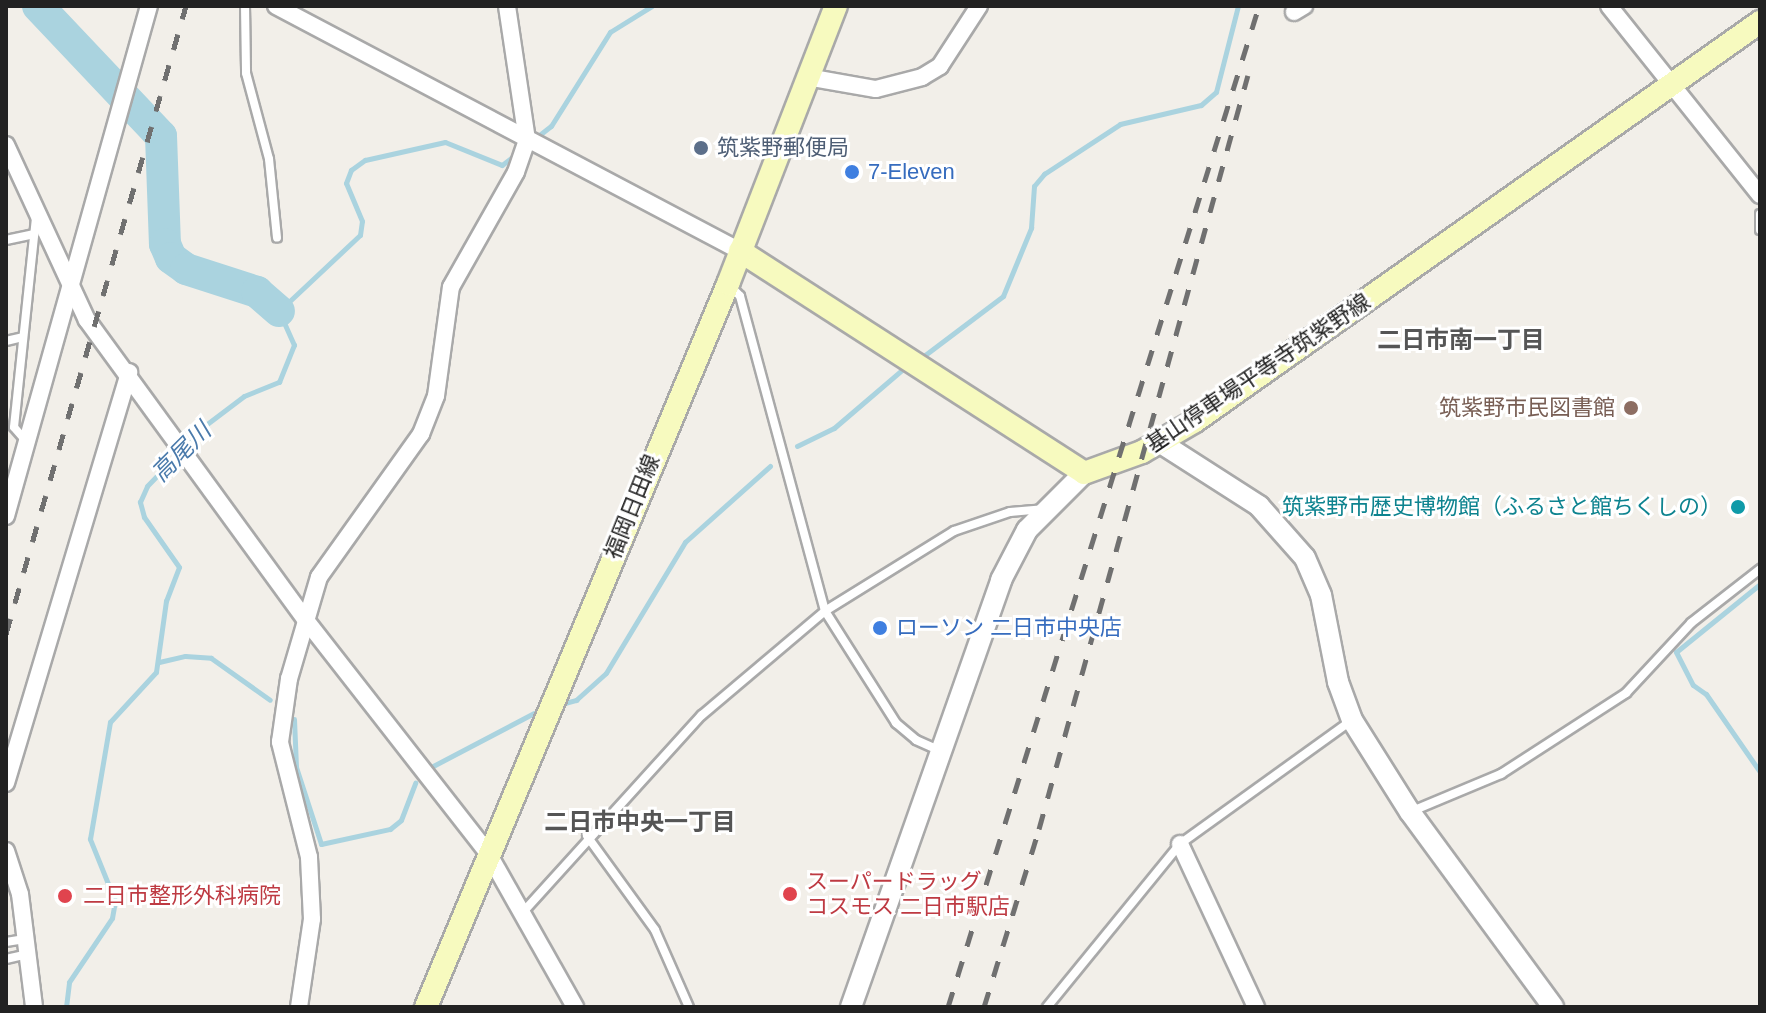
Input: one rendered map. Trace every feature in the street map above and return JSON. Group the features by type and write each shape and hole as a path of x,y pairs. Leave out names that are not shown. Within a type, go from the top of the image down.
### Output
{"main road":[{"name":"福岡日田線","path":"426,1007 728,284 836,6"},
{"name":"基山停車場平等寺筑紫野線","path":"1084,473 1161,443 1760,22"},
{"path":"740,251 1040,449 1084,473"}],"street":[{"path":"6,516 130,63 149,6"},
{"path":"276,6 740,251"},
{"path":"299,1007 312,919 309,857 280,742 305,619 319,577 421,434 436,396 451,287 516,172 527,140 507,6"},
{"path":"807,77 876,89 922,77 940,66 979,6"},
{"path":"1609,6 1760,195"},
{"path":"6,145 37,208 70,288 305,619 488,853 524,911 575,1007"},
{"path":"6,783 129,372"},
{"path":"1161,443 1259,506 1305,558 1321,595 1338,682 1352,720 1410,812 1553,1007"},
{"path":"851,1007 1001,580 1015,548 1044,509 1084,473"},
{"path":"1180,844 1256,1007"},
{"path":"6,851 20,894 34,1007"}],"lane":[{"path":"245,6 246,73 269,159 277,238"},
{"path":"27,441 14,427 37,208"},
{"path":"1760,214 1760,230"},
{"path":"6,240 34,234"},
{"path":"728,284 740,296 825,611 896,723 916,740 942,751"},
{"path":"6,341 23,337"},
{"path":"524,911 587,836 702,715 825,611 954,531 1010,512 1044,509"},
{"path":"1410,812 1501,774 1626,693 1691,623 1760,569"},
{"path":"1047,1007 1180,844 1352,720"},
{"path":"587,836 655,930 689,1007"},
{"path":"6,942 26,947"},
{"path":"6,959 26,947"}],"waterway":[{"name":"高尾川","path":"38,6 161,136 165,244 171,258 186,269 257,292 279,311"},
{"path":"533,140 551,126 610,32 652,6"},
{"path":"925,355 1003,296 1031,228 1034,186 1044,174 1120,124 1201,105 1216,92 1238,6"},
{"name":"高尾川","path":"66,1007 69,982 112,918 115,901 90,839 110,722 156,672 166,601 179,567 144,517 140,502 147,486 207,424 244,396 279,382 294,345 279,311 360,235 362,221 346,183 351,170 365,160 445,142 502,165 516,154"},
{"path":"797,446 834,428 902,370"},
{"path":"561,704 576,700 606,673 685,542 770,466"},
{"path":"1760,584 1676,652 1693,685 1706,694 1760,772"},
{"path":"159,662 185,656 211,658 270,700"},
{"path":"433,766 534,713"},
{"path":"294,719 296,767 321,844 390,829 401,820 415,783"}],"railway":[{"path":"6,634 186,6"},
{"path":"948,1007 1259,6"},
{"path":"984,1007 1039,829 1248,75"}],"place":[{"name":"筑紫野郵便局","path":"701,148"},
{"name":"7-Eleven","path":"852,172"},
{"name":"筑紫野市民図書館","path":"1631,408"},
{"name":"筑紫野市歴史博物館（ふるさと館ちくしの）","path":"1738,507"},
{"name":"ローソン 二日市中央店","path":"880,628"},
{"name":"スーパードラッグ コスモス 二日市駅店","path":"790,894"},
{"name":"二日市整形外科病院","path":"65,896"}],"district":[{"name":"二日市南一丁目","path":"1461,340"},
{"name":"二日市中央一丁目","path":"640,822"}]}
